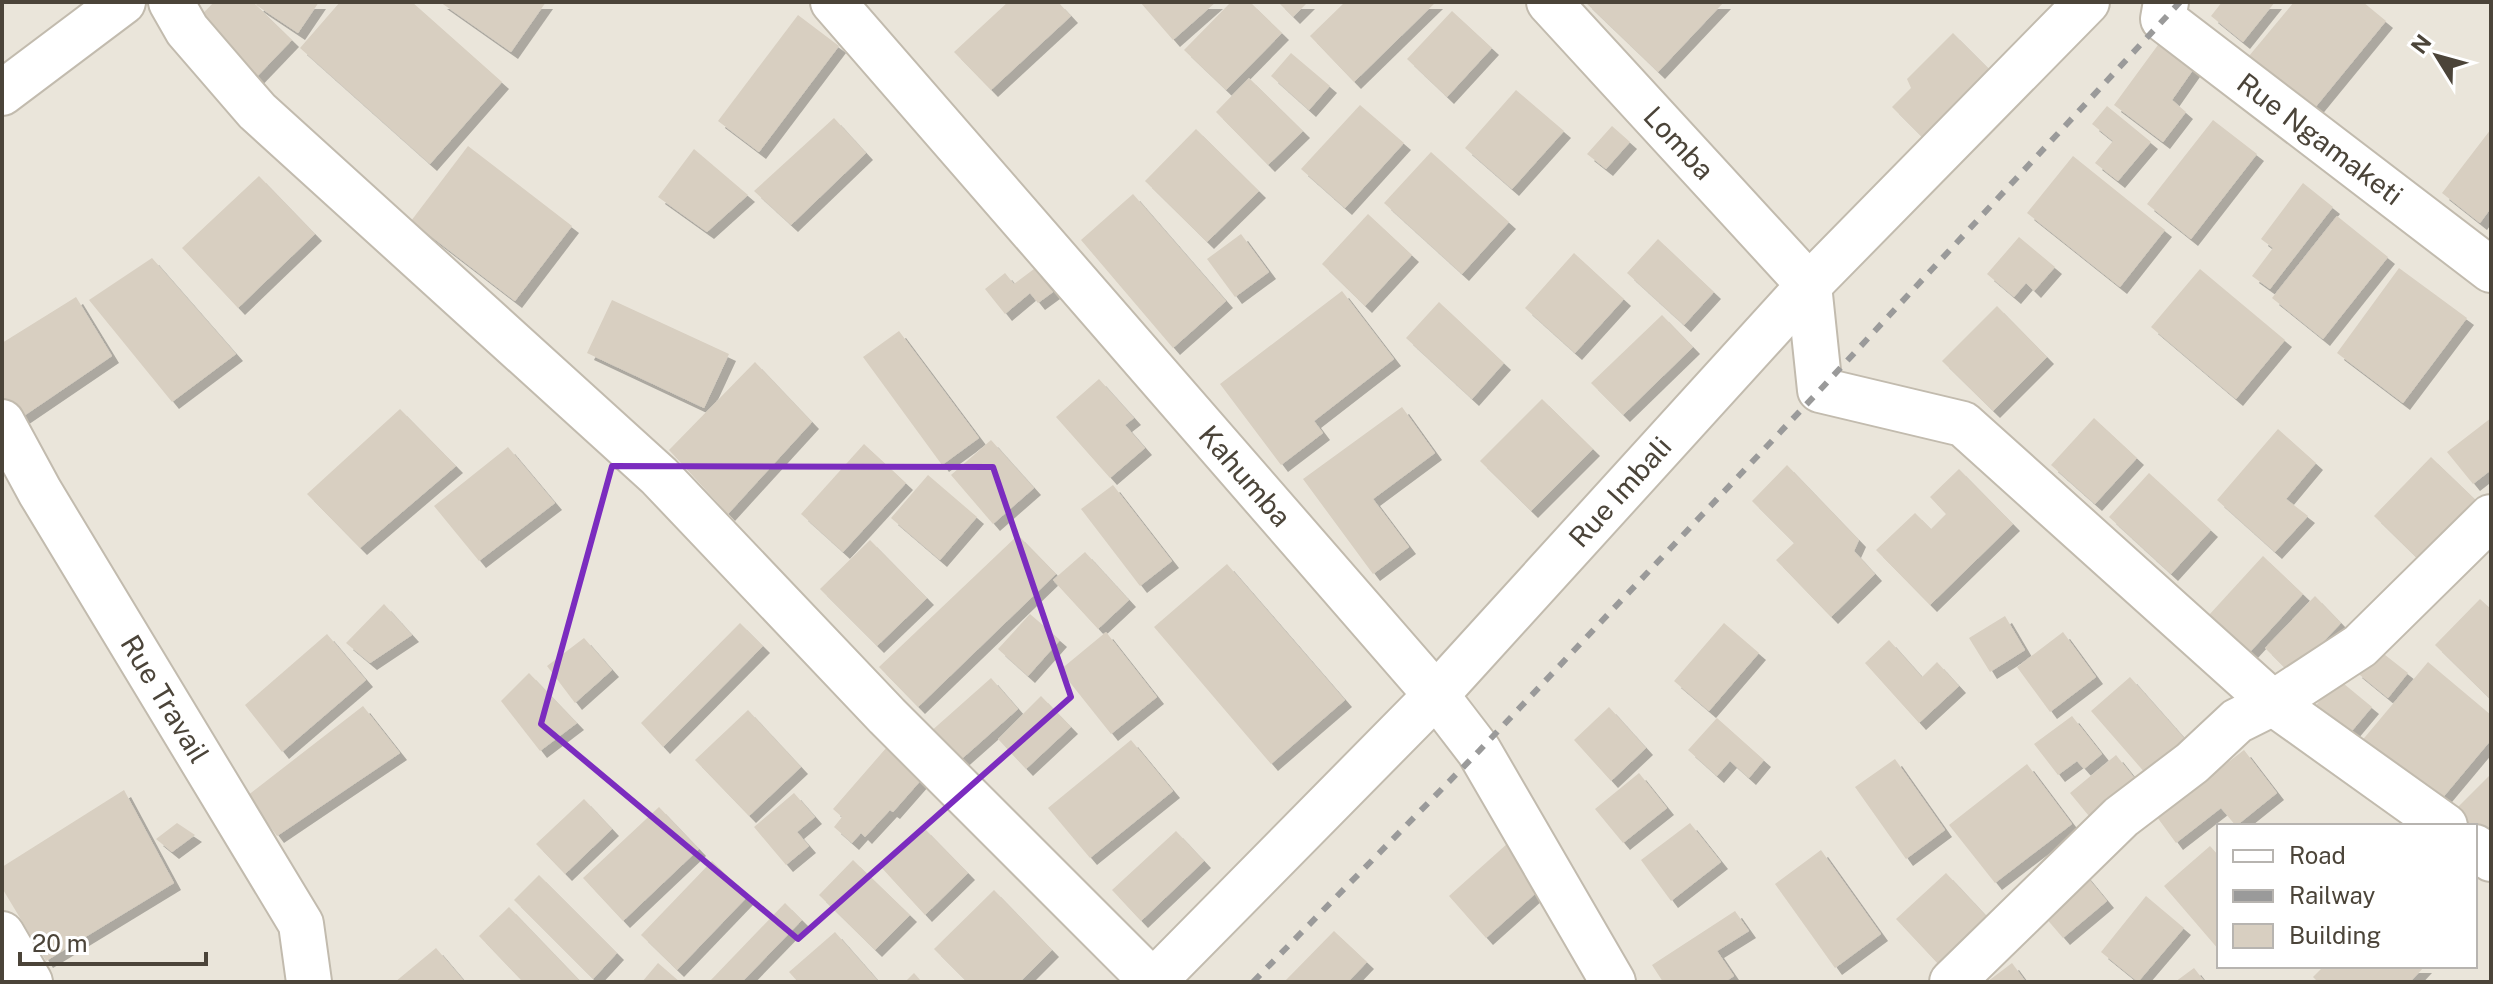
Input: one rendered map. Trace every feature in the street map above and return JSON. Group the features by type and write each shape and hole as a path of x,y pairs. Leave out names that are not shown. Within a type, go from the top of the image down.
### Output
{"street":[{"path":"2,93 123,2"},
{"path":"171,2 187,30 257,111 659,476 887,716 1153,982"},
{"name":"Kahumba","path":"833,2 1436,695 1479,751 1613,982"},
{"name":"Lomba","path":"1549,2 1809,285"},
{"name":"Rue Imbali","path":"1153,982 1436,695 1809,285 2087,2"},
{"name":"Rue Ngamaketi","path":"2166,2 2163,19 2491,270"},
{"path":"1809,285 1820,390 1963,424 2273,703 2442,824"},
{"name":"Rue Travail","path":"2,422 40,492 301,924 309,982"},
{"path":"1952,982 2121,817 2192,763 2237,721 2273,703 2360,646 2491,517"},
{"path":"2,934 30,982"}],"highlighted area":[{"path":"612,466 993,467 1071,697 798,939 541,724"}],"shaded area":[{"path":"2,2 2491,2 2491,982 2,982"}],"building":[{"path":"214,2 253,2 292,40 247,87 187,30"},
{"path":"258,2 319,2 298,33 256,5"},
{"path":"340,2 412,2 502,82 430,164 300,48"},
{"path":"440,2 546,2 511,52"},
{"path":"1008,2 1058,2 1071,16 991,90 954,52"},
{"path":"1140,2 1216,2 1173,40"},
{"path":"1231,2 1250,2 1282,33 1226,90 1184,50"},
{"path":"1278,2 1308,2 1293,17"},
{"path":"1345,2 1436,2 1354,82 1310,36"},
{"path":"1585,2 1724,2 1658,72"},
{"path":"2222,2 2275,2 2243,42 2211,16"},
{"path":"2294,2 2363,2 2386,21 2309,115 2244,62"},
{"path":"1452,11 1492,48 1447,97 1407,59"},
{"path":"798,15 839,46 759,152 718,121"},
{"path":"1953,33 2005,85 1931,146 1892,107 1911,88 1907,79"},
{"path":"2166,34 2200,60 2172,100 2186,112 2163,142 2114,105"},
{"path":"1291,53 1330,86 1309,110 1271,76"},
{"path":"1249,78 1303,131 1268,165 1216,112"},
{"path":"1516,90 1564,131 1512,189 1465,148"},
{"path":"1360,105 1404,143 1345,208 1301,169"},
{"path":"2107,106 2151,142 2118,181 2095,163 2113,141 2092,124"},
{"path":"834,118 866,153 791,225 754,191"},
{"path":"2213,120 2257,154 2191,239 2147,204"},
{"path":"1612,126 1630,142 1606,169 1587,154"},
{"path":"1196,129 1259,191 1207,242 1145,181"},
{"path":"2491,129 2491,208 2480,223 2442,193"},
{"path":"468,146 572,226 515,301 411,221"},
{"path":"694,149 748,195 707,232 658,197"},
{"path":"1431,152 1509,222 1462,274 1384,203"},
{"path":"2073,156 2165,230 2120,287 2027,213"},
{"path":"259,176 315,234 238,308 182,248"},
{"path":"2303,183 2333,207 2270,289 2252,276 2273,248 2261,239"},
{"path":"1133,194 1226,301 1173,348 1081,240"},
{"path":"1368,214 1412,255 1365,306 1322,264"},
{"path":"2337,216 2388,257 2323,339 2272,298"},
{"path":"1241,234 1269,272 1235,297 1207,259"},
{"path":"2019,237 2055,267 2034,291 2026,283 2014,297 1987,274"},
{"path":"1658,239 1714,292 1684,325 1627,273"},
{"path":"1574,253 1624,299 1575,353 1525,308"},
{"path":"152,258 236,354 172,402 89,300"},
{"path":"2399,268 2467,318 2403,403 2337,353"},
{"path":"1034,269 1053,292 1038,303 1030,293 1005,314 985,289 1005,273 1014,284"},
{"path":"2200,269 2285,340 2236,399 2151,327"},
{"path":"1342,291 1394,359 1314,421 1323,433 1281,465 1220,384"},
{"path":"76,297 112,356 12,424 2,403 2,343"},
{"path":"612,300 729,354 704,408 587,353"},
{"path":"1439,302 1504,363 1472,399 1406,338"},
{"path":"1997,306 2047,357 1993,411 1942,361"},
{"path":"1662,315 1693,347 1623,415 1591,383"},
{"path":"899,331 979,438 942,465 863,357"},
{"path":"755,362 812,422 728,514 669,450"},
{"path":"1099,379 1134,418 1125,425 1145,448 1110,478 1056,417"},
{"path":"1542,399 1593,449 1531,511 1480,461"},
{"path":"1402,407 1435,453 1373,499 1409,547 1373,574 1303,479"},
{"path":"400,409 456,466 360,548 307,494"},
{"path":"2094,418 2137,458 2095,504 2051,465"},
{"path":"2491,418 2491,470 2473,484 2447,452"},
{"path":"2278,429 2316,463 2286,499 2308,516 2275,552 2217,500"},
{"path":"991,440 1034,488 993,524 951,475"},
{"path":"864,444 906,483 843,552 801,514"},
{"path":"508,447 555,503 479,561 434,506"},
{"path":"2431,457 2481,505 2423,564 2374,516"},
{"path":"1787,465 1859,540 1854,551 1875,574 1831,617 1776,560 1794,543 1752,501"},
{"path":"1959,469 2013,524 1930,605 1876,550 1915,513 1931,529 1946,514 1930,497"},
{"path":"2149,473 2211,530 2171,574 2109,517"},
{"path":"928,475 977,517 940,560 891,518"},
{"path":"1113,485 1172,561 1140,586 1081,509"},
{"path":"1018,535 1056,574 918,707 879,667"},
{"path":"870,540 927,598 877,646 820,589"},
{"path":"1085,552 1129,600 1098,629 1053,580"},
{"path":"2263,556 2303,594 2239,664 2198,627"},
{"path":"1227,564 1345,700 1271,764 1154,627"},
{"path":"2315,596 2341,623 2292,675 2265,648"},
{"path":"2480,599 2491,609 2491,700 2435,645"},
{"path":"384,604 412,635 370,663 346,643"},
{"path":"1030,614 1060,640 1028,676 998,649"},
{"path":"2005,616 2025,650 1990,672 1969,638"},
{"path":"740,623 763,646 663,747 641,723"},
{"path":"1724,623 1759,653 1709,711 1674,681"},
{"path":"1106,632 1157,697 1111,734 1060,670"},
{"path":"2063,632 2096,677 2050,712 2017,667"},
{"path":"327,634 366,680 282,752 245,705"},
{"path":"584,638 612,670 575,703 547,666"},
{"path":"1889,640 1922,677 1937,662 1959,686 1919,723 1865,663"},
{"path":"2375,647 2408,673 2388,698 2355,671"},
{"path":"2428,662 2491,715 2491,740 2435,807 2360,743"},
{"path":"529,673 577,723 540,751 501,701"},
{"path":"2130,677 2192,747 2153,782 2091,711"},
{"path":"991,678 1018,709 956,764 929,733"},
{"path":"2338,679 2372,707 2346,738 2312,710"},
{"path":"1041,696 1071,727 1026,769 998,739"},
{"path":"363,706 400,753 277,836 247,796"},
{"path":"1609,707 1646,748 1611,781 1574,740"},
{"path":"748,710 801,767 749,816 695,760"},
{"path":"2072,716 2102,754 2084,769 2077,761 2058,775 2034,744"},
{"path":"1717,718 1764,760 1749,778 1730,761 1717,776 1688,750"},
{"path":"1131,740 1173,791 1090,858 1048,808"},
{"path":"887,747 922,779 893,812 890,810 865,837 861,833 852,843 834,827 842,817 833,809"},
{"path":"2244,750 2277,793 2238,824 2234,824 2221,808 2176,843 2157,817"},
{"path":"2116,755 2144,790 2098,827 2070,793"},
{"path":"1895,759 1945,830 1906,859 1855,787"},
{"path":"2027,764 2072,824 1995,883 1949,825"},
{"path":"1639,773 1667,808 1623,843 1595,809"},
{"path":"2491,774 2491,863 2477,824 2453,824 2447,818"},
{"path":"124,790 174,883 46,961 2,888 2,867"},
{"path":"794,793 815,817 797,832 809,846 786,865 754,827"},
{"path":"584,799 612,829 565,874 536,844"},
{"path":"659,807 699,849 623,921 583,878"},
{"path":"177,823 195,835 172,852 156,839"},
{"path":"1690,823 1721,862 1671,901 1641,860"},
{"path":"924,828 968,873 925,915 881,867"},
{"path":"1176,831 1204,861 1141,921 1112,890"},
{"path":"1508,843 1546,884 1486,938 1449,896"},
{"path":"2210,846 2217,854 2217,948 2164,886"},
{"path":"1821,850 1881,934 1835,968 1775,884"},
{"path":"853,860 910,915 875,950 819,895"},
{"path":"712,861 748,896 677,970 641,935"},
{"path":"2083,872 2107,901 2063,938 2039,910"},
{"path":"1946,873 1991,921 1941,967 1896,919"},
{"path":"539,875 617,953 593,979 514,900"},
{"path":"994,890 1052,950 1020,982 967,982 934,949"},
{"path":"2146,896 2184,928 2138,982 2101,952"},
{"path":"785,903 802,920 742,982 709,982"},
{"path":"509,907 581,982 523,982 479,936"},
{"path":"1735,911 1749,931 1717,951 1734,976 1725,982 1663,982 1652,965"},
{"path":"1334,931 1367,962 1348,982 1284,982"},
{"path":"835,932 879,982 798,982 789,972"},
{"path":"436,948 465,982 395,982"},
{"path":"658,963 680,982 642,982"},
{"path":"2012,963 2026,982 1987,982"},
{"path":"2194,968 2205,982 2175,982"},
{"path":"2322,968 2423,968 2410,982 2318,982 2313,977"},
{"path":"914,973 922,982 905,982"}],"railway":[{"path":"1253,982 1479,751 2180,2"}]}
